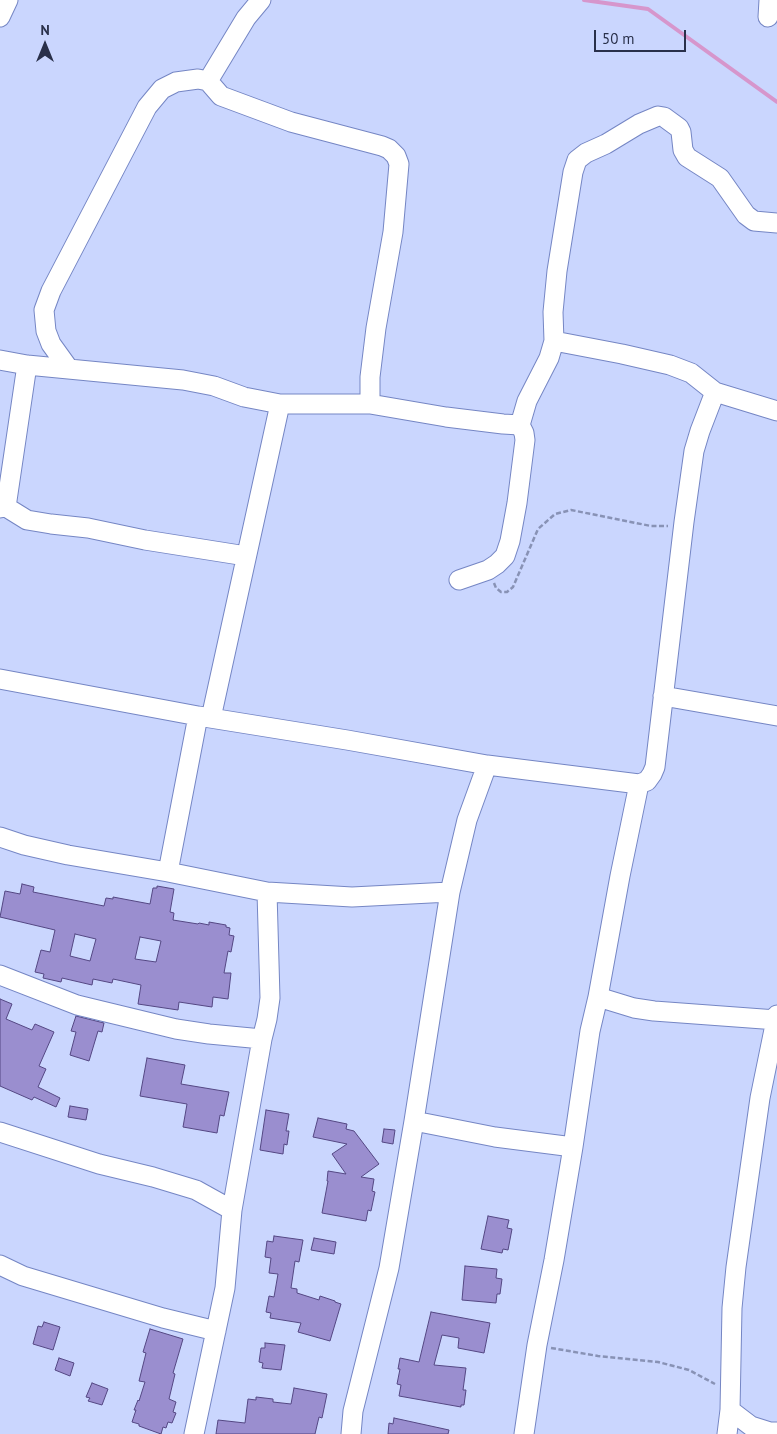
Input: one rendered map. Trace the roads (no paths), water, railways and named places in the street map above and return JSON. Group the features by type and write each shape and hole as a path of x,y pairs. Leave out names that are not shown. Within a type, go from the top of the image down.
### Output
{"street":[{"path":"0,17 8,0"},
{"path":"208,81 246,18 261,0"},
{"path":"69,369 51,344 46,331 44,310 51,291 147,107 162,89 176,82 198,79 208,81 221,96 291,122 382,146 390,149 396,156 400,164 393,232 372,357 370,404"},
{"path":"459,580 488,570 497,564 504,556 510,541 526,440 520,425 527,401 549,358 554,341 553,312 557,271 573,172 577,160 586,153 606,144 639,124 661,116 676,125 681,132 683,150 688,157 720,178 746,215 754,221 777,223"},
{"path":"554,341 670,365 691,374 715,392 777,411"},
{"path":"0,360 26,365 183,380 214,386 244,398 280,404 370,404 446,417 520,425"},
{"path":"26,365 3,507 26,520 88,528 145,540 246,556"},
{"path":"0,678 204,717 487,765 639,784 647,781 655,767 694,451 715,392"},
{"path":"168,872 204,717 246,556 280,404"},
{"path":"663,696 777,716"},
{"path":"350,1434 355,1403 389,1268 450,892 467,820 487,765"},
{"path":"524,1434 537,1345 554,1260 573,1147 590,1032 639,784"},
{"path":"0,836 24,845 68,855 168,872 267,892 352,897 450,892"},
{"path":"194,1434 225,1288 232,1210 270,998 267,892"},
{"path":"0,975 77,1005 158,1025 209,1034 262,1039"},
{"path":"598,997 634,1008 654,1011 777,1018 760,1098 736,1267 732,1308 730,1401 727,1434"},
{"path":"414,1121 495,1137 573,1147"},
{"path":"0,1132 99,1164 196,1190 232,1210"},
{"path":"0,1265 24,1276 216,1332"},
{"path":"730,1401 751,1426 770,1432 777,1432"}],"waterway":[{"path":"584,0 648,9 777,102"}]}
